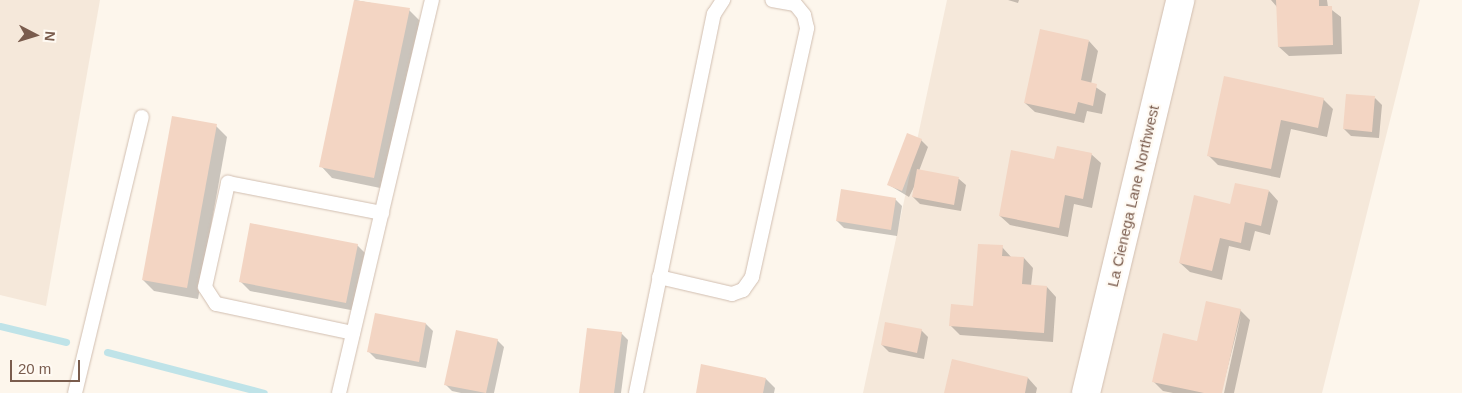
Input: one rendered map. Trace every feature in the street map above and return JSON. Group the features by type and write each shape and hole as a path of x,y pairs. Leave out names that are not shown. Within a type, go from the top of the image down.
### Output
{"street":[{"name":"La Cienega Lane Northwest","path":"1086,393 1180,0"}],"lane":[{"path":"339,393 432,0"},
{"path":"636,393 714,14 723,0"},
{"path":"659,278 732,294 743,290 752,277 807,28 804,14 795,4 772,0"},
{"path":"75,393 142,117"},
{"path":"353,333 216,304 205,287 228,183 382,213"}],"shaded area":[{"path":"0,0 100,0 46,306 0,295"},
{"path":"947,0 1420,0 1322,393 863,393"}],"building":[{"path":"354,0 410,8 374,178 319,167"},
{"path":"1276,0 1319,0 1319,6 1332,6 1333,45 1278,47"},
{"path":"1040,29 1089,40 1081,80 1097,84 1093,106 1078,102 1075,114 1024,103"},
{"path":"1224,76 1324,98 1318,128 1281,120 1271,169 1207,156"},
{"path":"1346,94 1375,96 1372,132 1343,129"},
{"path":"172,116 217,124 187,288 142,280"},
{"path":"907,133 922,139 902,191 887,185"},
{"path":"1057,146 1092,153 1083,199 1065,195 1059,228 999,216 1011,150 1054,159"},
{"path":"917,169 959,177 954,205 912,197"},
{"path":"1235,183 1269,190 1261,226 1245,222 1241,243 1220,238 1212,271 1179,263 1194,195 1230,204"},
{"path":"841,189 896,198 891,230 836,221"},
{"path":"250,223 358,244 346,303 239,282"},
{"path":"978,244 1003,245 1002,256 1024,257 1022,284 1047,286 1044,333 949,326 951,304 973,306"},
{"path":"1206,301 1241,309 1222,393 1204,393 1152,382 1163,333 1197,341"},
{"path":"375,313 426,323 419,362 367,352"},
{"path":"885,322 922,329 917,353 881,345"},
{"path":"587,328 622,332 614,393 579,393"},
{"path":"456,330 498,339 486,393 444,385"},
{"path":"952,359 1028,377 1025,393 944,393"},
{"path":"701,364 766,378 763,393 696,393"}],"waterway":[{"path":"0,326 66,342"},
{"path":"107,352 264,393"}]}
